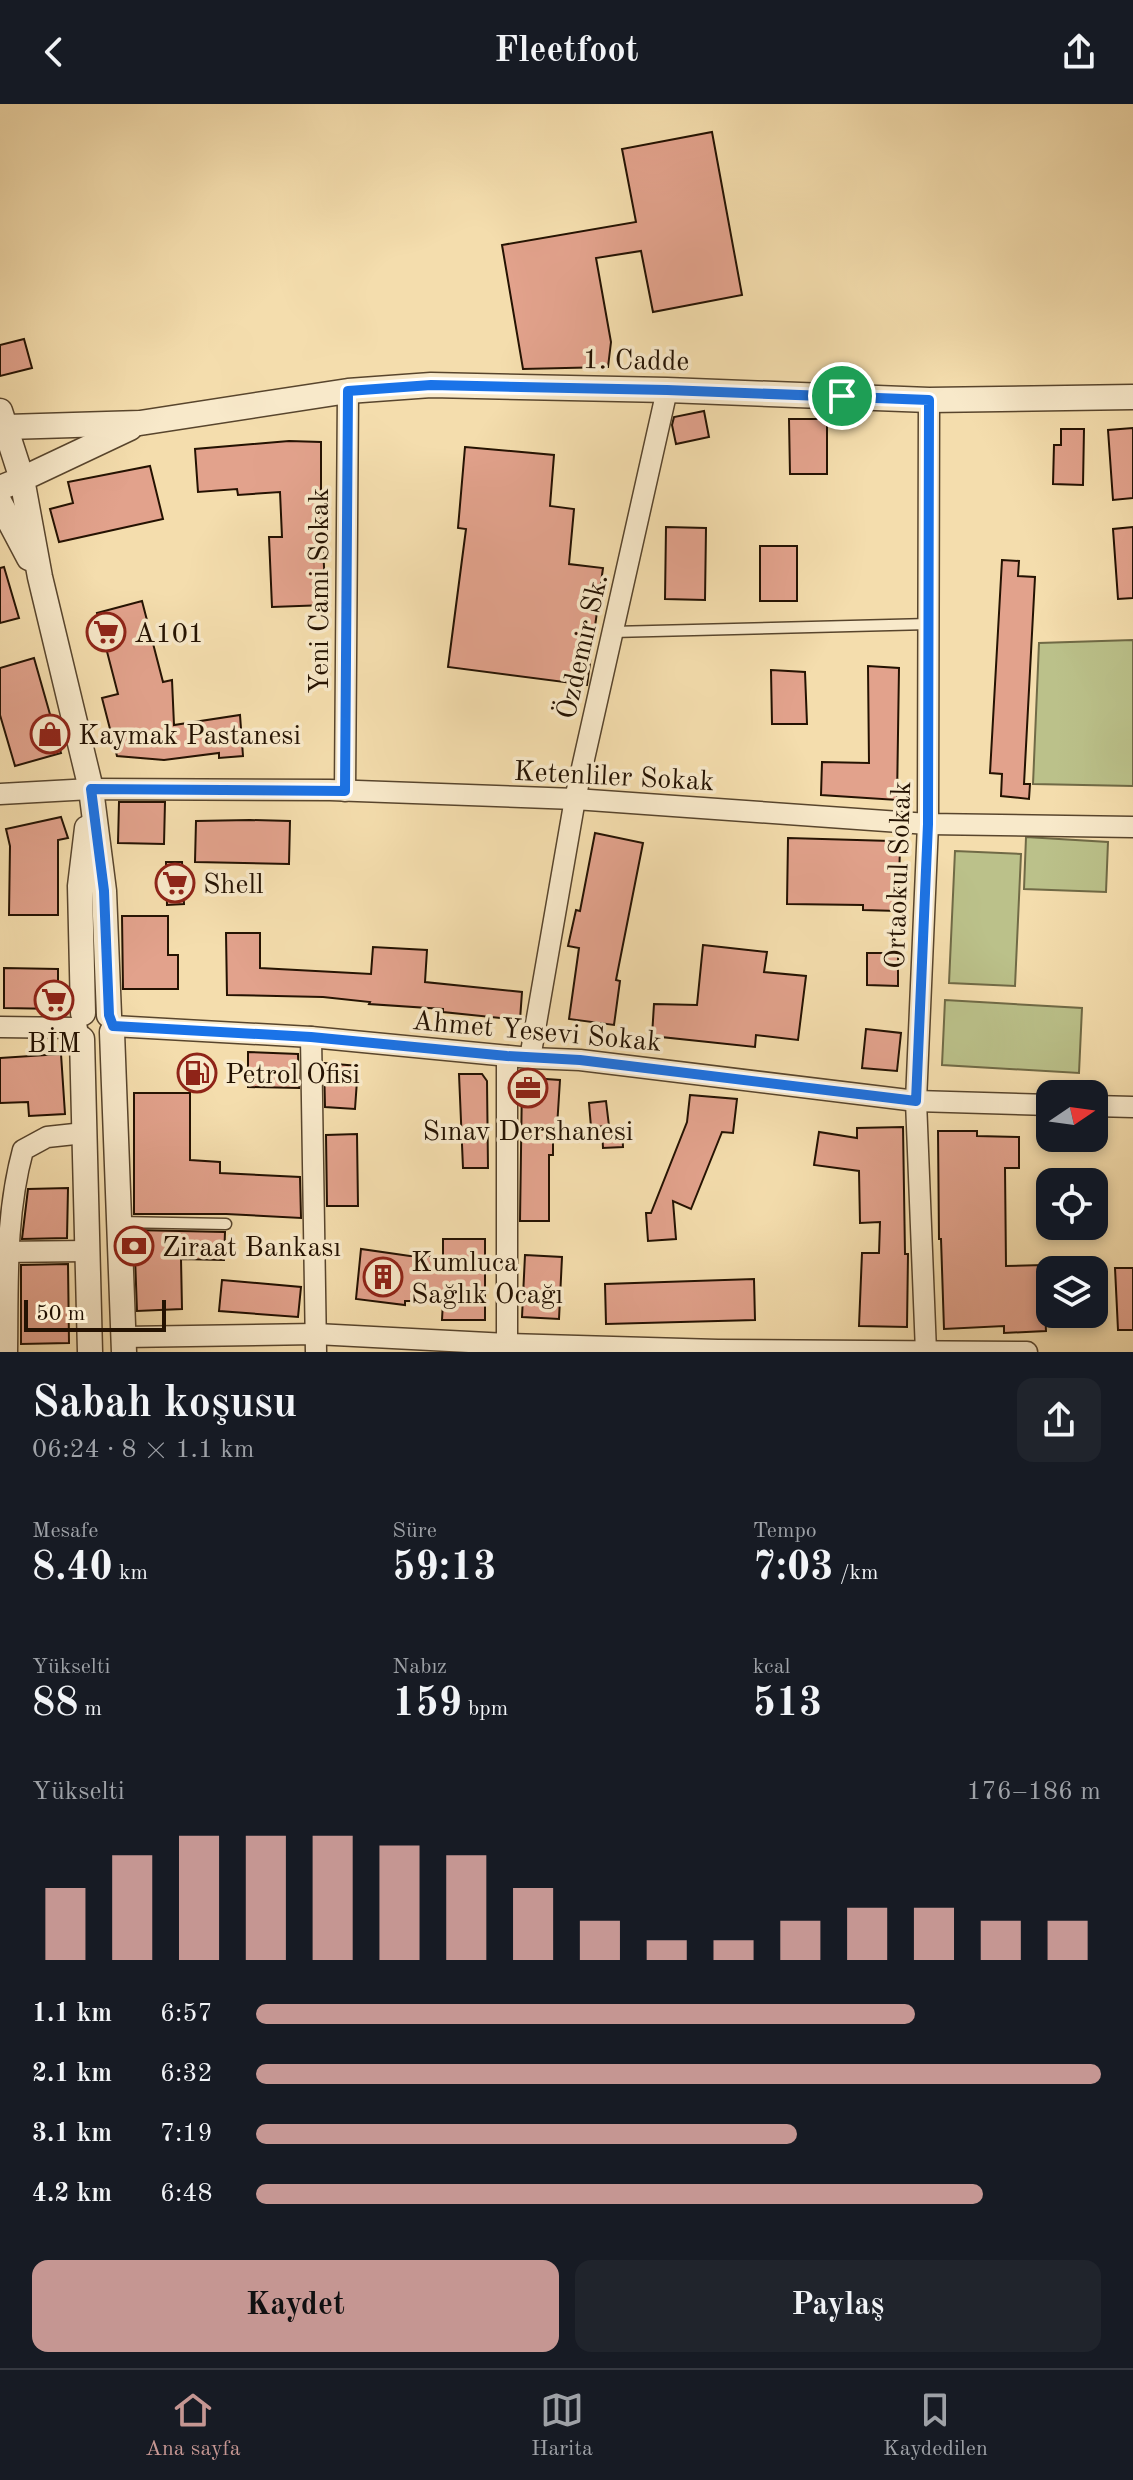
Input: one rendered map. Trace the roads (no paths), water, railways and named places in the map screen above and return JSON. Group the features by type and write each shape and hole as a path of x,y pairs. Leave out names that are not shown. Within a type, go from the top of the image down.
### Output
{"street":[{"name":"1. Cadde","path":"2,423 140,423 348,391 431,385 929,400 1133,397"},
{"name":"Özdemir Sk.","path":"530,1058 575,799 667,390"},
{"name":"Yeni Cami Sokak","path":"345,791 348,391"},
{"name":"Ortaokul Sokak","path":"926,1351 916,1101 928,824 929,400"},
{"path":"2,423 11,484 40,577 91,789 104,891 124,1345 316,1343 507,1348 1027,1352"},
{"name":"1. Cadde","path":"11,484 140,423"},
{"path":"0,503 40,577"},
{"name":"Ketenliler Sokak","path":"0,794 91,789 345,791 575,799 928,824 1133,827"},
{"path":"90,1352 80,886 91,789"},
{"path":"0,1027 81,1027 99,1009 111,1024"},
{"path":"81,1027 87,1043 99,1044 105,1042 111,1024"},
{"name":"Ahmet Yesevi Sokak","path":"111,1024 580,1060 916,1101 1036,1105"},
{"path":"311,1037 316,1343"},
{"path":"507,1056 507,1348"},
{"path":"1108,1106 1133,1107"},
{"path":"7,1352 5,1252 14,1185 23,1150 47,1137 84,1133"},
{"path":"5,1252 87,1251"}],"lane":[{"path":"612,632 929,624"},
{"path":"119,1222 226,1224"}],"place":[{"name":"A101","path":"106,632"},
{"name":"Kaymak Pastanesi","path":"50,734"},
{"name":"Shell","path":"175,883"},
{"name":"BİM","path":"54,1000"},
{"name":"Petrol Ofisi","path":"197,1073"},
{"name":"Sınav Dershanesi","path":"528,1088"},
{"name":"Ziraat Bankası","path":"134,1246"},
{"name":"Kumluca Sağlık Ocağı","path":"383,1277"}]}
